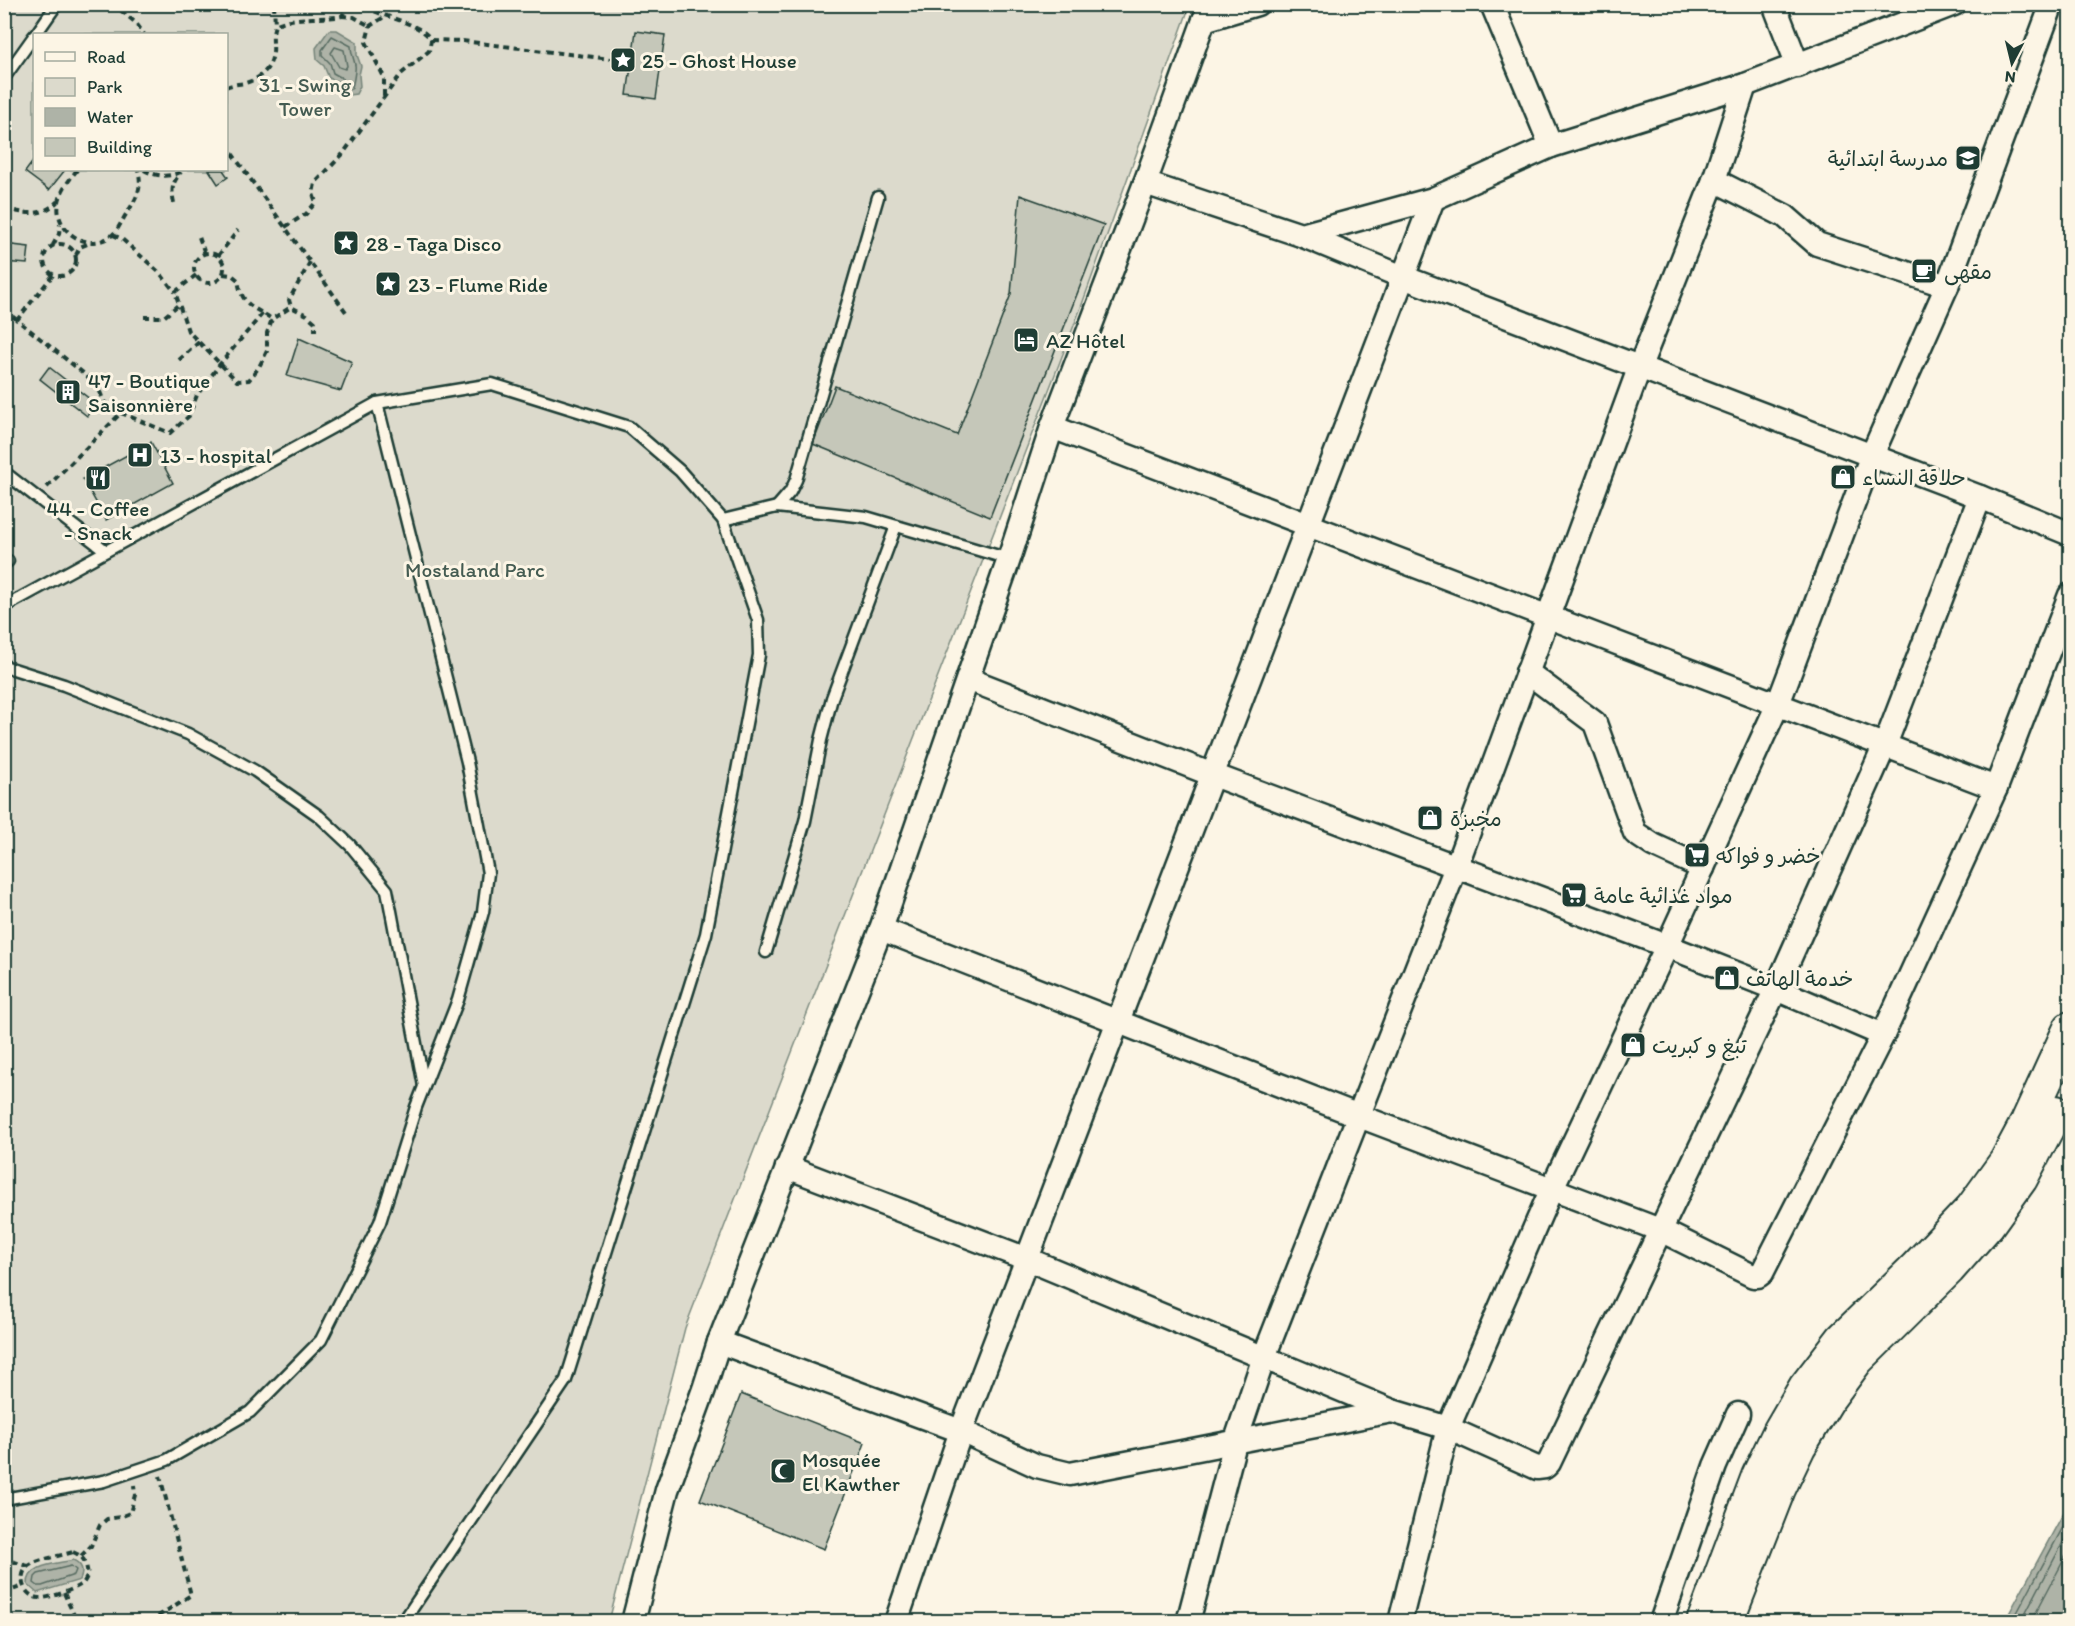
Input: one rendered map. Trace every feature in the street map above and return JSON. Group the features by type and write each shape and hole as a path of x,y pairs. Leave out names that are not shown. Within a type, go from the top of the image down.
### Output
{"street":[{"path":"633,1622 667,1490 719,1342 881,928 1010,559 1052,426 1208,12 1257,4"},
{"path":"1492,4 1551,146"},
{"path":"1774,4 1798,66"},
{"path":"1301,235 1433,199 1551,146 1745,86 1954,4"},
{"path":"1400,1622 1448,1428 1552,1188 1667,946 1778,704 1872,455 1947,286 2052,4"},
{"path":"1188,1622 1235,1443 1264,1357 1456,867 1640,366 1714,180 1745,86"},
{"path":"1714,180 1785,216 1817,244 1947,286"},
{"path":"1145,183 1301,235 1403,278 1980,496 2070,534"},
{"path":"896,1622 961,1431 1433,199"},
{"path":"1052,426 1996,788"},
{"path":"787,1167 1027,1259 1392,1411 1448,1428 1537,1468 1545,1467 1549,1463 1776,988 1885,745 1980,496"},
{"path":"881,928 1359,1116 1660,1230 1753,1276 1758,1276 1762,1273 1883,1035 1996,788 2070,595"},
{"path":"1527,672 1594,723 1635,833 1653,845 1703,868"},
{"path":"969,679 1213,775 1776,988 1883,1035"},
{"path":"1703,1622 1758,1476 1780,1430 1805,1387 1842,1339 1915,1268 1972,1208 2006,1161 2027,1122 2070,1028"},
{"path":"1727,1622 1779,1489 1799,1447 1829,1398 1857,1360 1949,1269 1988,1225 2021,1179 2070,1080"},
{"path":"719,1342 961,1431 1037,1466 1070,1474 1392,1411"},
{"path":"1661,1622 1715,1466 1738,1414"}],"lane":[{"path":"36,33 57,4"},
{"path":"4,78 33,38"},
{"path":"777,507 790,492 796,480 878,197"},
{"path":"4,607 377,403 492,384 629,427 680,471 723,520 758,620 759,655 706,934 566,1380 403,1622"},
{"path":"4,1499 104,1482 167,1460 250,1412 321,1340 380,1222 424,1086 458,1000 483,912 488,873 467,762 377,403"},
{"path":"4,472 106,551"},
{"path":"723,520 777,507 866,517 1010,559"},
{"path":"766,952 806,820 821,740 832,698 896,526"},
{"path":"4,559 8,561 4,564"},
{"path":"4,666 64,685 188,734 255,771 319,816 350,845 387,890 424,1086"}],"path":[{"path":"228,87 248,82 263,75 270,65 273,52 271,36 275,25 274,4"},
{"path":"342,16 348,4"},
{"path":"285,226 306,214 316,202 313,194 315,183 342,154 401,74 429,51 431,40 427,33 384,17 360,4"},
{"path":"116,6 136,23 143,33"},
{"path":"275,25 284,20 328,19 342,16 354,17 370,26"},
{"path":"384,17 370,26 366,42 384,77 384,98"},
{"path":"138,33 141,30"},
{"path":"431,40 462,41 610,59"},
{"path":"228,148 346,312"},
{"path":"52,245 67,244 73,249 76,263 68,274 53,275 44,264 44,257 59,234 59,201 76,171"},
{"path":"76,255 80,248 113,235 140,190 141,180 138,171"},
{"path":"146,171 170,176 183,171"},
{"path":"174,203 171,190 174,181 183,171"},
{"path":"15,211 40,213 50,209 59,201"},
{"path":"60,221 65,230 74,237 94,242"},
{"path":"218,256 238,230"},
{"path":"113,235 122,239 160,273 175,292 188,331 237,381 249,380 259,367 267,351 267,333 272,319 291,308"},
{"path":"199,237 205,254"},
{"path":"205,254 218,256 224,267 223,274 213,283 200,280 194,269 199,257 205,254"},
{"path":"291,308 289,300 310,262"},
{"path":"223,274 232,275 238,279 240,290 247,304 272,319"},
{"path":"17,320 53,275"},
{"path":"175,292 196,275"},
{"path":"144,318 164,317 178,305"},
{"path":"291,308 307,315 315,322 315,331"},
{"path":"4,310 97,384 104,402 121,413 170,433 189,416 197,395 263,313"},
{"path":"179,360 199,342"},
{"path":"36,497 121,413"},
{"path":"149,1622 191,1595 156,1464"},
{"path":"81,1556 92,1546 99,1525 107,1519 130,1513 135,1495 132,1472"},
{"path":"4,1556 8,1560 28,1566 73,1552 81,1556 86,1564 88,1575 83,1583 64,1593 39,1598 30,1595 23,1586 24,1572 28,1566"},
{"path":"4,1593 23,1586"},
{"path":"64,1593 77,1622"}],"green space":[{"name":"Mostaland Parc","path":"5,5 1190,5 1080,310 685,1328 609,1621 5,1622"}],"water":[{"path":"329,30 337,30 357,42 357,55 361,66 360,86 356,94 345,94 338,82 329,78 324,66 317,60 316,48"},
{"path":"2070,1501 2070,1621 2005,1621"},
{"path":"73,1560 81,1568 80,1580 37,1593 28,1585 32,1573 38,1569"}],"building":[{"path":"636,31 665,35 656,99 627,95"},
{"path":"33,161 33,171 64,171 49,190 25,172"},
{"path":"210,171 224,171 228,177 218,184"},
{"name":"AZ Hôtel","path":"1020,195 1104,225 990,517 813,444 835,386 957,435 1011,294"},
{"path":"4,244 29,247 27,264 4,262"},
{"path":"299,338 352,362 341,391 287,376"},
{"name":"47 - Boutique Saisonnière","path":"49,367 96,404 87,416 40,379"},
{"path":"151,442 173,483 106,520 83,479"},
{"name":"Mosquée El Kawther","path":"741,1394 865,1443 824,1549 700,1500"}],"place":[{"name":"25 - Ghost House","path":"623,60"},
{"name":"مدرسة ابتدائية","path":"1968,158"},
{"name":"28 - Taga Disco","path":"346,243"},
{"name":"مقهى","path":"1924,271"},
{"name":"23 - Flume Ride","path":"388,284"},
{"name":"AZ Hôtel","path":"1026,340"},
{"name":"47 - Boutique Saisonnière","path":"68,392"},
{"name":"13 - hospital","path":"140,455"},
{"name":"حلاقة النساء","path":"1843,477"},
{"name":"44 - Coffee - Snack","path":"98,478"},
{"name":"مخبزة","path":"1430,818"},
{"name":"خضر و فواكه","path":"1697,855"},
{"name":"مواد غذائية عامة","path":"1574,895"},
{"name":"خدمة الهاتف","path":"1727,978"},
{"name":"تبغ و كبريت","path":"1633,1045"},
{"name":"Mosquée El Kawther","path":"783,1471"}],"park label":[{"name":"31 - Swing Tower","path":"305,96"}]}
